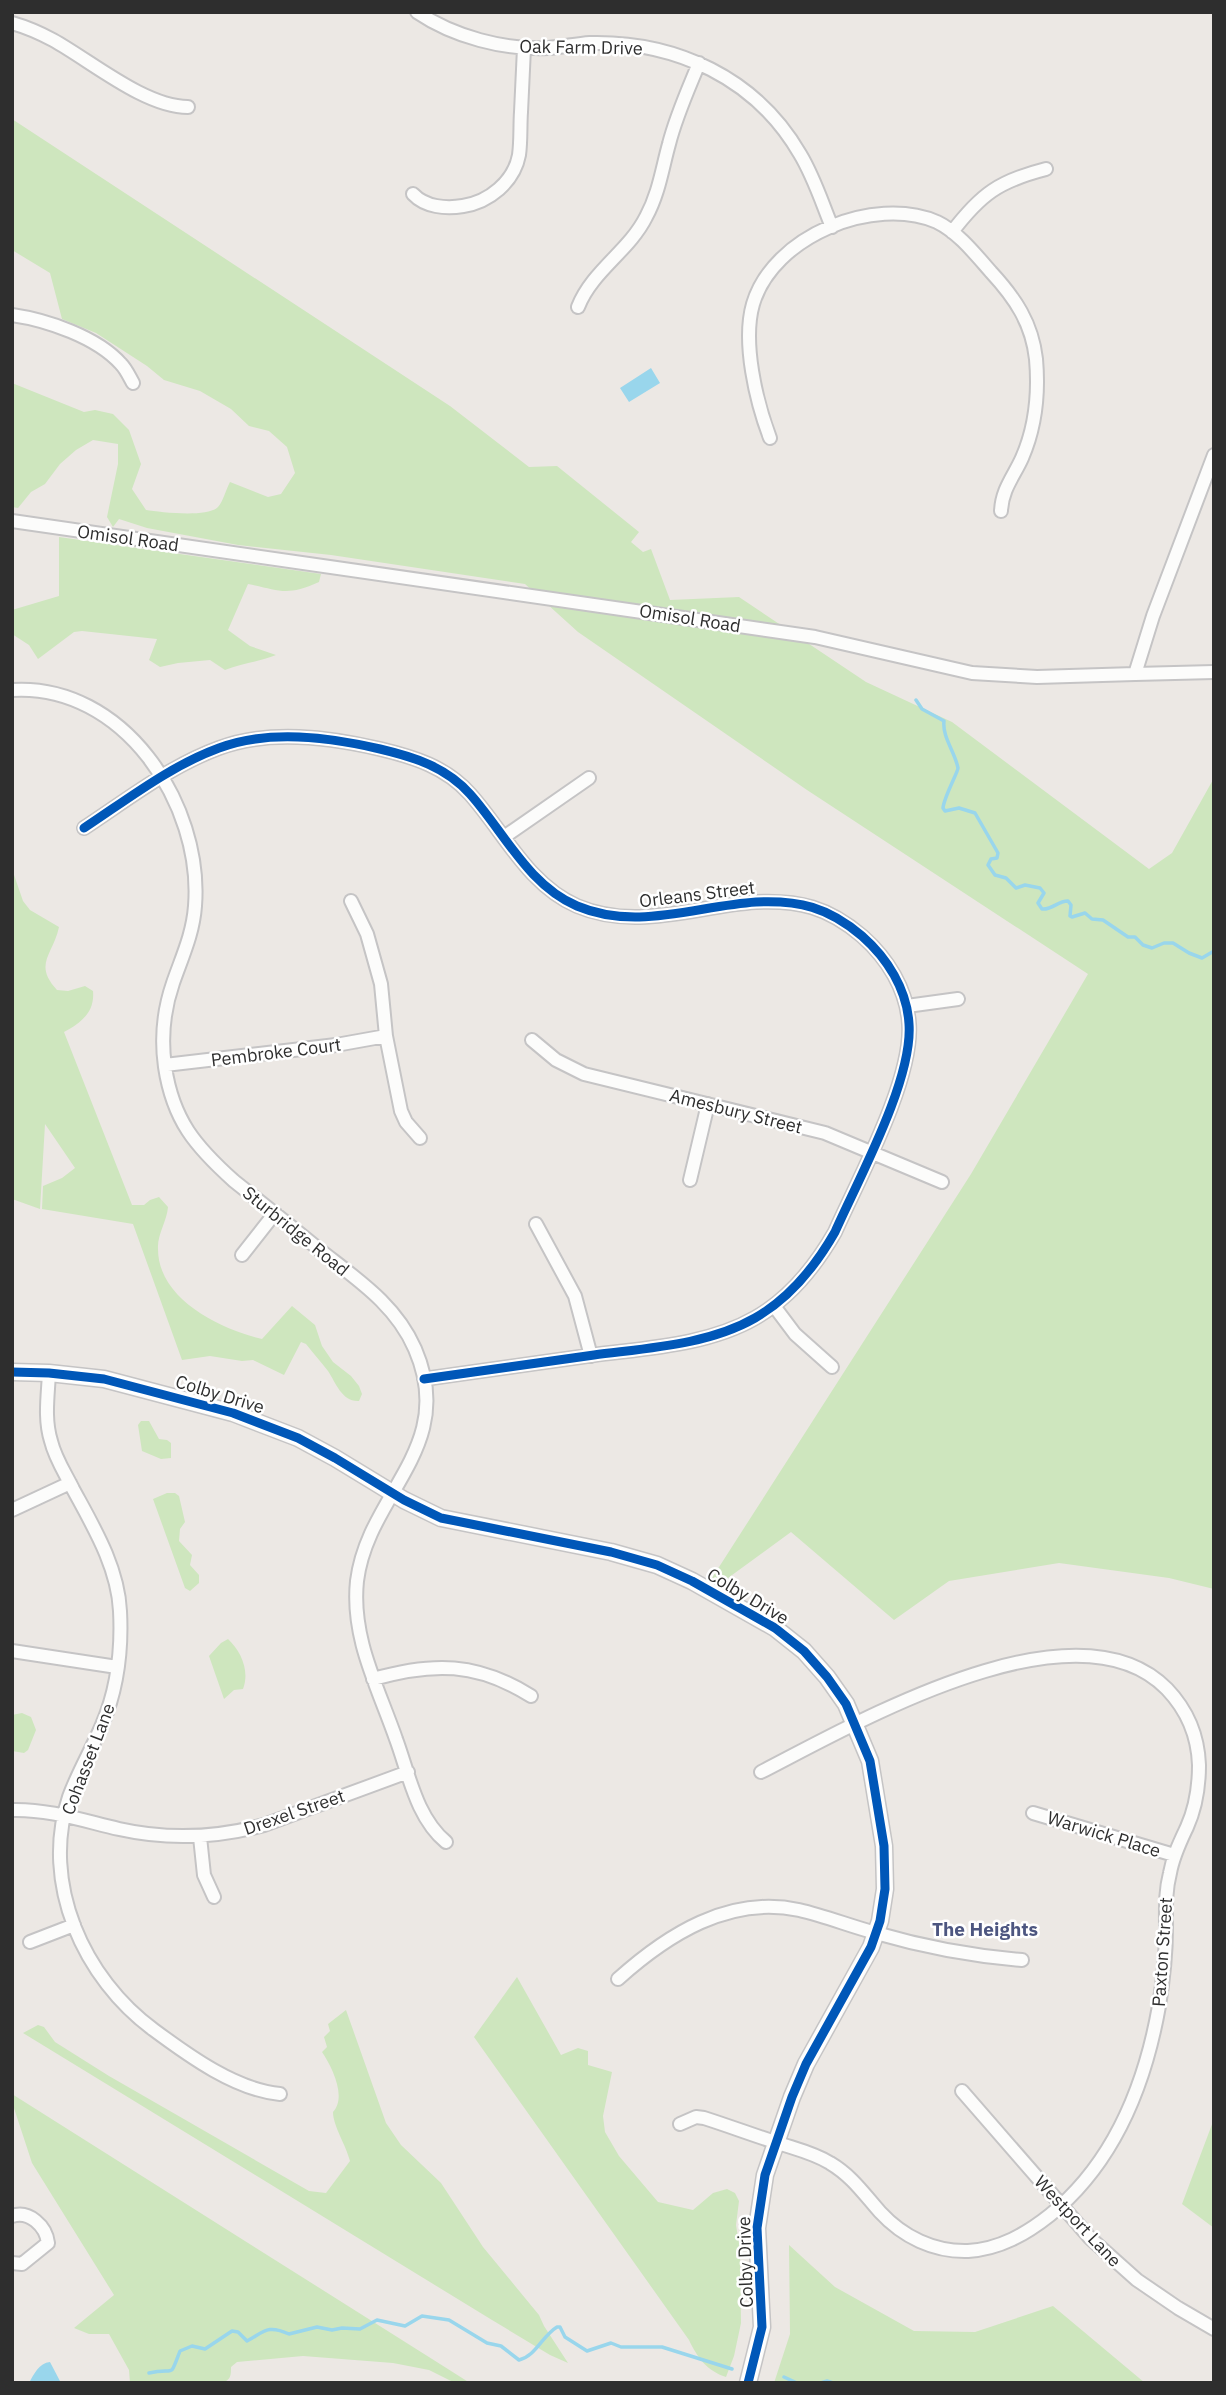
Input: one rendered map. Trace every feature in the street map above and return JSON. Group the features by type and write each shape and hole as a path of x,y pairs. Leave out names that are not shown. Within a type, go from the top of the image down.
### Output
{"street":[{"name":"Oak Farm Drive","path":"421,13 470,37 524,48 592,43 635,45 662,50 699,63 745,91 788,135 813,179 832,227"},
{"path":"12,23 51,38 157,102 188,107"},
{"path":"413,194 418,200 430,204 459,207 482,200 495,192 511,175 519,155 524,48"},
{"path":"578,307 588,285 621,252 645,220 660,183 677,117 699,63"},
{"path":"952,232 967,212 993,189 1046,169"},
{"path":"770,438 759,401 749,325 753,306 765,278 775,264 803,241 832,227 873,214 921,217 939,223 977,255 1010,293 1027,322 1034,348 1037,383 1034,425 1021,461 1005,488 1001,511"},
{"path":"12,315 41,321 88,340 123,365 133,383"},
{"path":"1136,674 1153,616 1214,455"},
{"name":"Omisol Road","path":"12,521 815,637 972,673 1037,677 1214,672"},
{"name":"Sturbridge Road","path":"12,690 42,690 63,695 94,708 126,732 162,777 179,813 190,846 195,889 193,922 168,1003 164,1028 165,1065 178,1115 197,1145 234,1181 390,1307 409,1335 417,1353 426,1401 422,1435 412,1461 366,1546 357,1584 356,1606 360,1639 423,1815 436,1834 446,1842"},
{"name":"Orleans Street","path":"84,828 162,777 219,748 260,738 305,738 369,746 415,758 442,770 470,793 546,887 592,911 617,916 654,917 721,906 786,901 820,909 844,922 870,943 894,975 907,1006 909,1023 907,1056 893,1101 825,1249 795,1287 774,1306 754,1319 716,1335 653,1347 424,1379"},
{"path":"504,837 589,778"},
{"path":"351,901 367,934 382,984 386,1036 401,1111 406,1122 420,1138"},
{"path":"907,1006 958,999"},
{"name":"Pembroke Court","path":"165,1065 336,1045 386,1036"},
{"name":"Amesbury Street","path":"532,1040 556,1060 584,1074 825,1133 942,1182"},
{"path":"690,1180 708,1104"},
{"path":"242,1255 275,1213"},
{"path":"536,1224 575,1296 591,1356"},
{"path":"774,1306 795,1334 832,1367"},
{"name":"Colby Drive","path":"12,1372 49,1373 104,1380 268,1425 335,1458 393,1494 441,1518 611,1552 657,1565 758,1617 792,1641 827,1677 846,1704 874,1777 884,1846 885,1889 876,1933 862,1964 836,2005 806,2063 765,2175 758,2215 762,2327 748,2383"},
{"name":"Cohasset Lane","path":"49,1373 47,1408 49,1433 54,1450 96,1530 115,1579 121,1612 113,1691 105,1718 72,1788 64,1816 60,1869 74,1925 88,1956 105,1982 146,2025 241,2084 280,2094"},
{"path":"12,1510 70,1483"},
{"path":"12,1651 117,1667"},
{"name":"Paxton Street","path":"680,2124 704,2118 819,2157 835,2166 862,2189 888,2221 919,2241 938,2248 969,2251 1002,2244 1030,2230 1061,2206 1090,2176 1115,2138 1143,2071 1159,2005 1164,1964 1166,1894 1174,1855 1194,1806 1198,1784 1196,1742 1191,1723 1176,1698 1162,1683 1133,1666 1092,1656 1058,1657 1006,1664 951,1682 855,1724 761,1772"},
{"path":"373,1679 421,1668 465,1668 499,1678 531,1696"},
{"name":"Drexel Street","path":"12,1810 64,1816 149,1835 200,1837 264,1825 408,1772"},
{"name":"Warwick Place","path":"1033,1813 1174,1855"},
{"path":"200,1837 204,1875 214,1897"},
{"path":"618,1979 679,1931 702,1920 743,1909 764,1908 798,1910 952,1952 1022,1960"},
{"path":"30,1941 74,1925"},
{"name":"Westport Lane","path":"962,2091 1090,2238 1137,2280 1214,2329"},
{"path":"12,2216 18,2214 31,2217 48,2237 46,2247 22,2264 12,2263"}],"green space":[{"path":"12,119 450,406 529,467 557,466 639,532 631,542 643,552 651,549 670,600 739,597 866,682 952,722 1149,869 1172,853 1214,778 1214,1589 1169,1578 1059,1563 949,1581 894,1620 791,1532 728,1578 725,1584 712,1578 971,1174 1088,974 807,790 578,632 525,584 331,555 238,545 147,528 119,519 113,527 107,517 118,464 118,444 93,440 60,464 45,484 31,492 18,508 12,507 12,383 84,412 95,410 113,414 129,430 141,464 132,489 146,510 183,513 212,510 220,505 230,482 268,497 281,494 295,473 287,447 269,431 249,426 231,409 200,391 164,380 96,333 62,319 50,273 12,250"},
{"path":"59,537 321,574 319,582 290,591 248,584 228,630 250,646 276,655 263,659 225,670 210,660 160,667 149,660 157,639 82,631 74,632 38,659 29,645 12,634 12,610 59,596"},
{"path":"12,869 23,901 30,910 59,927 47,959 46,973 50,981 57,990 68,991 85,986 93,991 92,1005 86,1016 64,1032 132,1205 144,1205 159,1197 168,1207 158,1249 161,1267 168,1283 194,1309 228,1328 262,1339 292,1306 315,1325 322,1346 333,1362 359,1386 362,1394 359,1401 344,1395 306,1344 301,1342 284,1375 253,1360 210,1356 182,1360 133,1224 42,1209 43,1186 62,1178 75,1168 45,1124 40,1209 12,1199"},
{"path":"141,1421 149,1421 159,1439 171,1443 171,1458 161,1459 142,1451 138,1425"},
{"path":"167,1493 179,1496 185,1522 180,1529 179,1541 192,1555 190,1565 199,1575 199,1583 190,1591 185,1588 153,1499"},
{"path":"228,1639 240,1655 245,1668 245,1682 243,1689 234,1690 224,1699 209,1656"},
{"path":"22,1713 31,1717 36,1730 28,1750 24,1753 12,1751 12,1715"},
{"path":"517,1977 561,2055 578,2048 588,2051 588,2065 612,2072 603,2116 605,2132 619,2156 658,2202 693,2210 713,2193 727,2189 735,2193 739,2201 736,2225 740,2250 741,2323 726,2377 713,2371 699,2358 689,2340 474,2037"},
{"path":"346,2010 386,2123 401,2145 441,2183 483,2247 539,2315 568,2363 492,2320 23,2033 38,2025 44,2027 55,2042 109,2076 309,2191 326,2193 350,2161 333,2112 339,2098 336,2082 322,2052 327,2047 324,2037 330,2031 328,2024"},
{"path":"12,2094 470,2383 455,2383 429,2370 393,2363 303,2356 237,2362 231,2367 229,2379 222,2383 130,2383 129,2370 109,2334 89,2334 74,2328 114,2295 32,2163 12,2102"},
{"path":"1214,2119 1214,2228 1182,2204"},
{"path":"789,2245 835,2287 914,2331 975,2332 1053,2306 1145,2383 774,2383 790,2334"}],"water":[{"path":"651,368 660,383 629,402 620,388"},
{"path":"50,2362 61,2383 29,2383 40,2367"}],"waterway":[{"path":"916,700 922,709 944,721 945,733 958,768 943,808 945,811 959,808 975,813 998,853 997,858 991,859 988,865 995,875 1006,878 1016,888 1025,885 1040,888 1044,893 1038,903 1042,909 1068,901 1071,905 1070,916 1085,913 1092,919 1103,920 1128,937 1135,937 1143,945 1152,948 1173,943 1202,958 1214,951"},
{"path":"149,2373 171,2371 180,2351 192,2346 205,2349 232,2331 238,2332 247,2341 271,2329 289,2334 317,2327 332,2330 360,2329 377,2320 405,2326 422,2316 449,2320 487,2343 501,2346 519,2360 530,2354 552,2331 560,2327 565,2337 587,2351 611,2343 621,2347 662,2347 732,2369"},
{"path":"784,2377 797,2383"},
{"path":"821,2383 833,2383"}],"cycle path":[{"path":"84,828 183,764 238,742 258,738 299,737 360,745 417,760 451,777 470,794 544,885 577,906 599,913 644,917 756,902 799,904 825,912 849,926 880,954 894,975 904,999 909,1024 908,1047 893,1101 835,1232 810,1269 779,1301 737,1327 697,1340 424,1379"},
{"path":"12,1372 104,1379 233,1413 298,1438 404,1500 441,1518 611,1552 657,1565 692,1581 775,1628 804,1651 827,1677 846,1704 870,1761 884,1846 885,1889 880,1921 871,1947 806,2064 765,2175 757,2228 762,2327 748,2383"}],"district":[{"name":"The Heights","path":"985,1929"}]}
